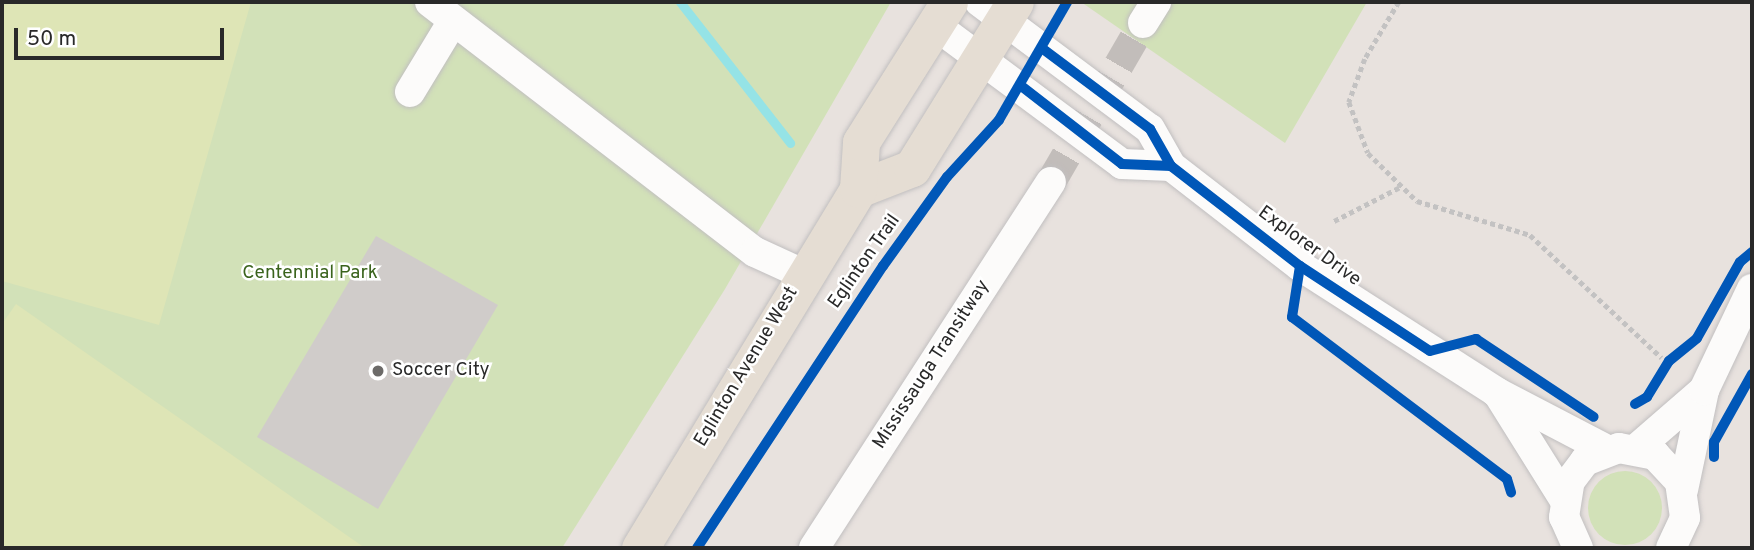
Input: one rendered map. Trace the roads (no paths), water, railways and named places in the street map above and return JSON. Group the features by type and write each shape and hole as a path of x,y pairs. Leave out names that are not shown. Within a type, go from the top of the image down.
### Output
{"main road":[{"path":"858,189 912,168 982,57 1000,8"},
{"name":"Eglinton Avenue West","path":"640,548 803,274 858,189 861,142 942,13"}],"street":[{"path":"430,2 755,252 803,274"},
{"name":"Explorer Drive","path":"1000,8 1150,129 1171,166 1300,266 1496,392 1621,449 1665,463 1684,500"},
{"path":"942,13 982,57 1122,164 1171,166"},
{"path":"410,92 453,21"},
{"name":"Mississauga Transitway","path":"814,548 1051,182"},
{"path":"1671,548 1684,500 1704,390 1752,289"},
{"path":"1571,543 1564,499 1577,471 1621,449 1704,390"},
{"name":"Explorer Drive","path":"1496,392 1564,499"},
{"path":"1684,500 1702,548"}],"waterway":[{"path":"680,2 790,143"}],"tunnel":[{"path":"1051,182 1143,23"}],"place":[{"name":"Soccer City","path":"378,371"}],"park label":[{"name":"Centennial Park","path":"310,274"}]}
